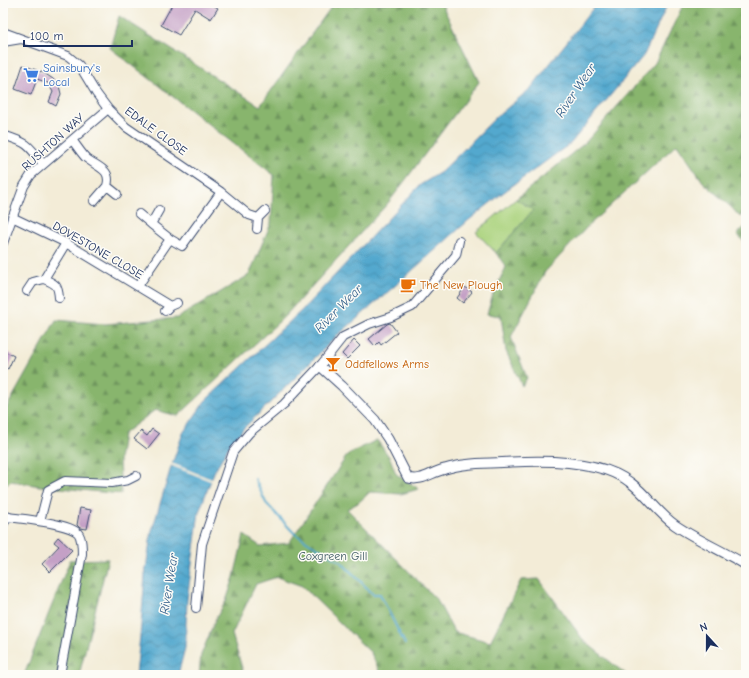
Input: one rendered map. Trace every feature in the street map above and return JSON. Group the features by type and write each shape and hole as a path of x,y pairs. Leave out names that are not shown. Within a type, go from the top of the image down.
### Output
{"street":[{"name":"EDALE CLOSE","path":"3,32 68,56 79,65 96,93 108,109 126,127 221,192 249,214 258,218"},
{"path":"3,42 22,38"},
{"name":"RUSHTON WAY","path":"3,244 24,186 31,175 108,109"},
{"path":"3,135 29,145 43,164"},
{"path":"72,140 87,159 104,170 108,175 109,180 107,186 94,201"},
{"path":"107,186 117,194"},
{"path":"139,214 170,239 182,246 221,192"},
{"path":"151,224 159,210"},
{"path":"257,229 258,218 264,211"},
{"name":"DOVESTONE CLOSE","path":"12,217 66,243 171,307"},
{"path":"138,286 170,239"},
{"path":"196,608 202,544 232,452 249,433 284,404 320,366 343,337 369,324 391,317 412,307 456,255 460,242"},
{"path":"44,279 66,243"},
{"path":"27,290 33,282 44,279 56,284 59,290 59,298"},
{"path":"320,366 375,420 388,440 408,478 415,480 444,469 462,465 542,461 603,468 620,475 632,483 661,514 674,524 746,565"},
{"path":"40,521 48,490 65,481 112,483 128,480 136,476"},
{"path":"6,520 40,521 72,528 79,534 82,544 82,554 60,675"}],"green space":[{"path":"334,3 445,3 443,7 479,82 389,202 284,317 178,416 155,410 123,434 119,460 121,494 40,486 11,481 3,487 3,414 56,320 105,324 177,318 249,275 271,223 274,175 110,48 119,16 260,106"},
{"path":"684,3 746,3 746,211 740,217 703,182 677,144 588,226 545,272 511,337 527,378 522,386 506,351 501,316 487,314 494,291 506,267 496,253 533,210 516,199 586,142 655,63"},
{"path":"516,199 534,210 496,253 476,232"},
{"path":"746,226 746,244 737,234"},
{"name":"Coxgreen Gill","path":"377,440 390,458 396,474 419,489 401,494 370,492 358,503 347,509 437,600 454,632 490,642 521,580 539,579 584,641 627,675 381,675 371,653 302,586 277,577 256,584 232,634 244,675 199,675 201,655 216,618 226,601 234,577 244,535 260,546 289,543 348,454"},
{"path":"108,559 79,675 24,675 70,560"}],"water":[{"name":"River Wear","path":"597,3 668,3 644,55 571,143 504,192 469,220 338,335 243,429 228,448 215,470 199,512 187,600 185,648 178,675 136,675 145,575 151,534 183,433 205,401 302,310 420,185 441,172 494,119 531,88"}],"pier":[{"path":"171,463 214,480 213,482 170,465"}],"building":[{"path":"173,3 209,3 218,8 211,19 195,9 179,35 161,25"},
{"path":"23,65 44,73 53,79 59,86 61,94 56,106 49,102 53,92 48,83 37,79 31,95 15,89"},
{"path":"465,287 472,292 463,303 457,298"},
{"path":"390,323 397,332 381,345 379,342 375,346 369,339"},
{"path":"354,340 360,346 347,359 342,354"},
{"path":"6,352 14,356 8,369 3,366 3,359"},
{"path":"152,429 159,434 147,449 134,439 141,431 147,436"},
{"path":"80,508 91,510 87,529 80,528 77,525"},
{"path":"58,537 72,550 50,572 42,564 59,546 54,542"}],"waterway":[{"name":"Coxgreen Gill","path":"255,479 266,503 295,534 341,562 373,594 380,594 405,644"}],"place":[{"name":"Sainsbury's Local","path":"31,75"},
{"name":"The New Plough","path":"408,285"},
{"name":"Oddfellows Arms","path":"333,364"}]}
